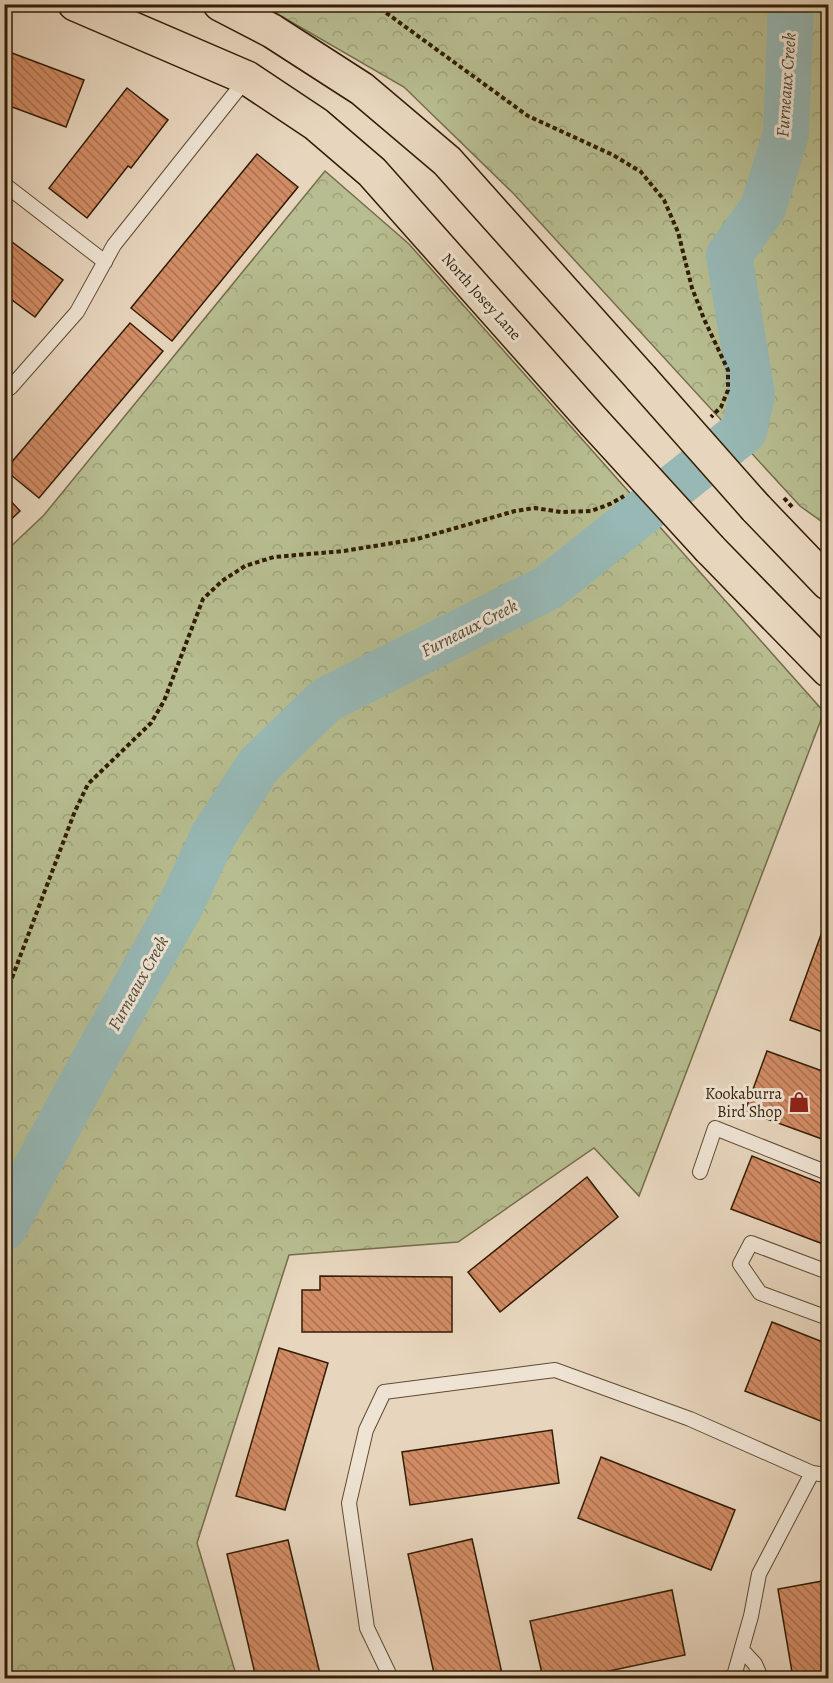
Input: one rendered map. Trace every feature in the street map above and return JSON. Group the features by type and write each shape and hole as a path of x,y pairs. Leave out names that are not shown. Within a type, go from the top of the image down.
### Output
{"main road":[{"name":"North Josey Lane","path":"75,4 247,78 316,124 372,172 710,549 828,670"},
{"path":"220,4 272,31 362,89 447,161 756,508 828,584"},
{"path":"247,78 272,31"}],"lane":[{"path":"4,392 11,387 77,312 114,246 247,78"},
{"path":"4,184 105,262"},
{"path":"700,1172 716,1128 828,1173"},
{"path":"828,1272 752,1243 740,1264 760,1293 828,1318"},
{"path":"391,1678 367,1628 349,1503 366,1430 384,1392 555,1370 690,1419 812,1473 828,1475"},
{"path":"728,1678 734,1676 742,1650 759,1574 812,1473"},
{"path":"742,1650 755,1664 761,1678"}],"path":[{"path":"374,4 528,116 613,154 641,172 664,200 678,232 692,288 728,370 728,390 721,407 704,424"},
{"path":"4,999 87,784 151,723 164,701 203,599 222,581 245,566 274,557 344,551 417,540 525,509 535,508 561,512 591,511 628,494"}],"green space":[{"path":"262,5 828,5 828,526 800,506 513,193 404,87"},
{"path":"325,171 409,244 824,712 639,1196 594,1148 458,1242 289,1255 197,1543 237,1678 5,1678 5,552 44,515"}],"building":[{"path":"4,50 84,80 66,127 4,104"},
{"path":"127,88 168,120 131,168 128,166 87,218 49,188"},
{"path":"257,154 298,187 172,341 131,308"},
{"path":"4,236 63,280 35,317 4,294"},
{"path":"130,323 163,351 39,498 5,470"},
{"path":"4,494 20,511 4,526"},
{"path":"822,932 828,934 828,1034 790,1020"},
{"path":"767,1051 828,1073 828,1121 822,1139 745,1111"},
{"path":"752,1156 828,1186 828,1231 823,1244 731,1209"},
{"path":"587,1177 618,1217 500,1312 468,1272"},
{"path":"320,1276 452,1277 452,1332 302,1332 302,1290 320,1290"},
{"path":"772,1322 828,1344 828,1424 745,1391"},
{"path":"279,1348 328,1363 285,1510 236,1496"},
{"path":"552,1430 559,1483 410,1505 402,1452"},
{"path":"601,1457 735,1510 711,1570 578,1518"},
{"path":"472,1539 503,1678 435,1678 408,1554"},
{"path":"288,1540 321,1678 256,1678 227,1554"},
{"path":"828,1580 828,1678 793,1678 778,1589"},
{"path":"672,1590 685,1655 576,1678 543,1678 530,1621"}],"waterway":[{"name":"Furneaux Creek","path":"4,1228 182,903 213,836 259,765 326,700 549,587 744,431 752,395 729,255 763,208 786,134 791,4"}],"place":[{"name":"Kookaburra Bird Shop","path":"799,1102"}]}
